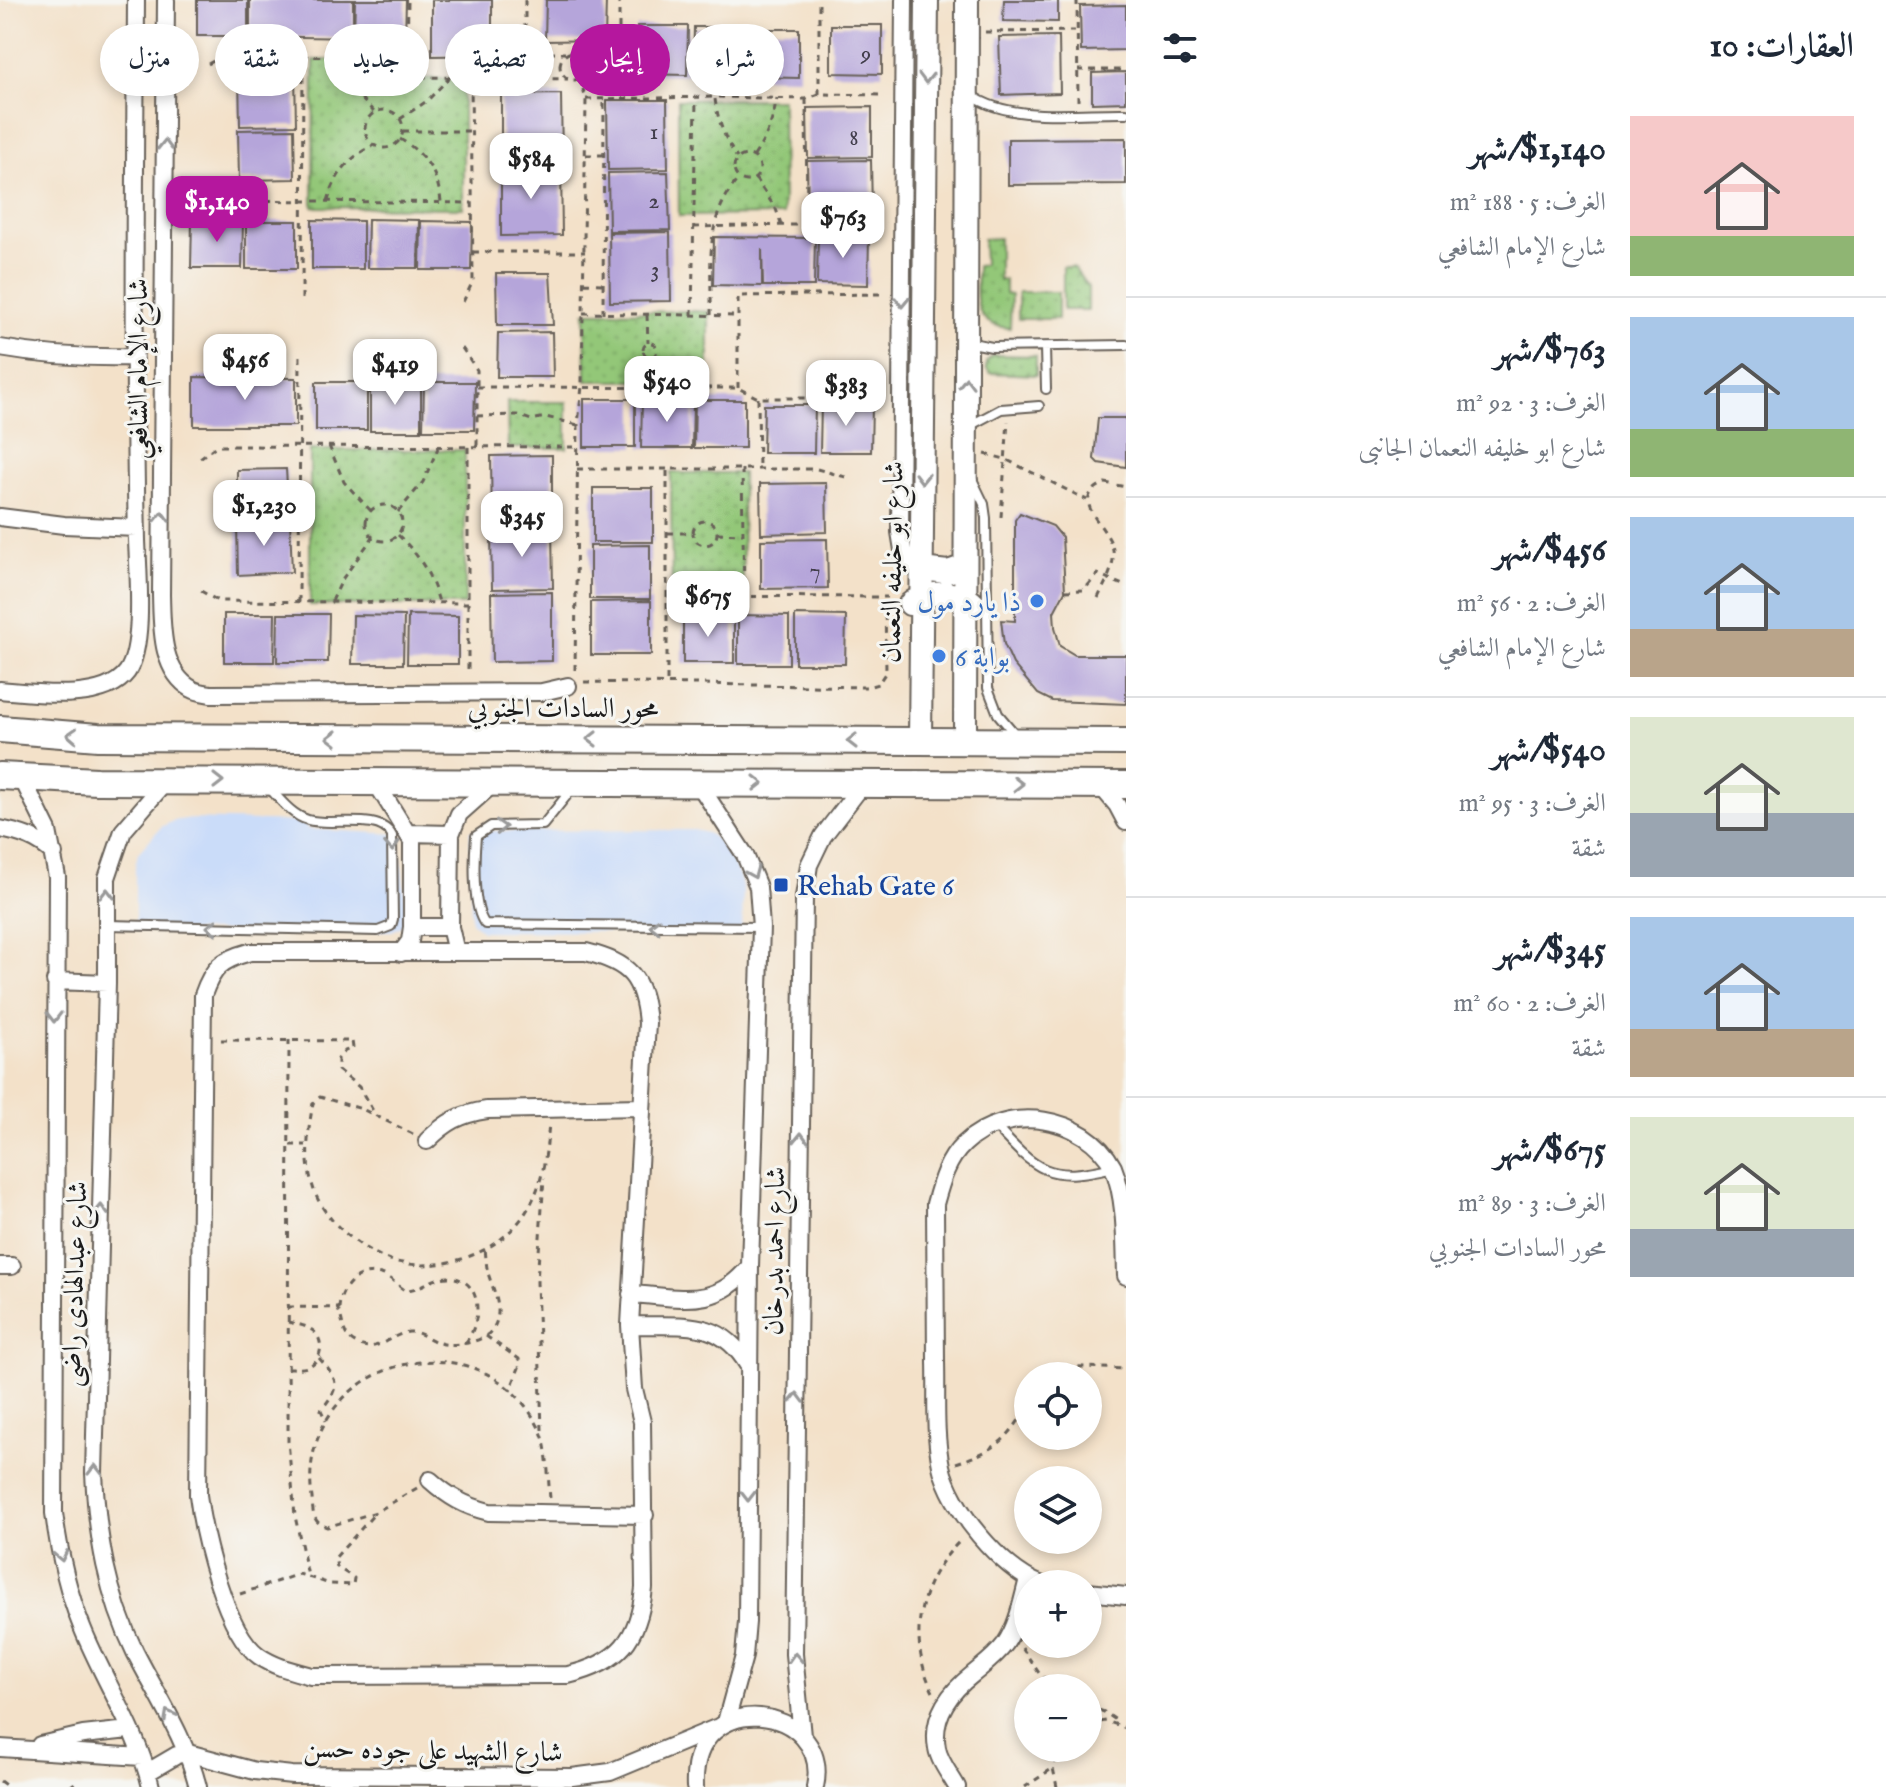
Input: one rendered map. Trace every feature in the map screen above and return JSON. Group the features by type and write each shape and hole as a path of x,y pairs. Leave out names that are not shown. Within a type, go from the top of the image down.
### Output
{"main road":[{"name":"محور السادات الجنوبي","path":"0,729 98,737 1126,742"},
{"path":"11,777 1113,785"}],"street":[{"name":"شارع الإمام الشافعي","path":"0,690 91,692 115,683 132,663 136,651 138,593 133,357 136,0"},
{"name":"شارع الإمام الشافعي","path":"166,0 161,595 163,642 169,660 179,678 192,689 211,694 468,692"},
{"path":"904,0 901,548 909,563 921,569 948,572 965,566"},
{"name":"شارع ابو خليفه النعمان","path":"913,741 921,597 927,0"},
{"path":"965,597 967,0"},
{"path":"0,348 60,356 133,357"},
{"path":"0,517 64,525 137,528"},
{"path":"138,593 161,595"},
{"path":"921,597 943,594 965,597 973,602 970,741"},
{"path":"468,692 551,692 568,686"},
{"name":"شارع عبدالهادى راضى","path":"11,777 48,831 57,877 54,1513 59,1552 68,1591 82,1628 147,1772"},
{"name":"شارع عبدالهادى راضى","path":"167,780 123,831 107,878 94,1473 96,1518 103,1563 116,1607 134,1649 188,1753 198,1787"},
{"path":"375,781 410,833 412,841 412,927 410,941 401,953"},
{"path":"456,952 450,927 451,834 459,814 495,782"},
{"name":"شارع احمد بدرخان","path":"695,1787 694,1767 701,1746 721,1725 744,1656 747,1622 750,1266 761,927 758,887 745,855 698,783"},
{"name":"شارع احمد بدرخان","path":"816,1785 814,1757 802,1736 794,1654 804,897 809,865 823,836 863,784"},
{"path":"1113,785 1117,805 1126,822"},
{"path":"0,829 36,840 54,854"},
{"path":"410,833 451,834"},
{"path":"412,927 450,927"},
{"path":"250,952 401,953 586,952 612,958 632,974 645,997 647,1023 630,1325 634,1389 642,1422 645,1515 642,1613 632,1636 615,1656 593,1669 568,1675 311,1676 284,1669 257,1654 237,1631 207,1548 198,1495 203,995 211,974 228,958 250,952"},
{"path":"55,981 107,983"},
{"path":"427,1141 443,1124 463,1113 642,1107"},
{"path":"1019,1570 988,1545 974,1527 952,1493 941,1468 937,1429 935,1204 944,1171 965,1143 994,1125 1027,1118 1061,1123 1091,1140 1113,1167 1123,1199 1126,1276"},
{"path":"631,1294 700,1298 718,1294 736,1283 750,1266"},
{"path":"630,1325 699,1327 720,1333 737,1347 748,1366"},
{"path":"430,1480 447,1496 489,1512 645,1515"},
{"path":"1102,1593 1126,1596"},
{"path":"957,1787 937,1750 937,1730 942,1709 950,1693 989,1662 1014,1630"},
{"name":"شارع الشهيد على جوده حسن","path":"188,1753 255,1771 292,1775 572,1777 610,1772 752,1714 779,1719 802,1736"},
{"path":"27,1749 83,1735 129,1730"},
{"path":"0,1748 27,1749 147,1772 177,1755 188,1753"}],"lane":[{"path":"967,92 989,106 1014,112 1126,113"},
{"path":"967,342 983,346 1126,345"},
{"path":"1045,347 1046,389"},
{"path":"967,428 987,415 1009,408 1039,406"},
{"path":"966,458 984,504 988,550 988,688 998,714 1020,741"},
{"path":"107,925 378,931 391,926 392,836 388,828 378,823 317,822 301,818 262,781"},
{"path":"577,782 543,825 491,826 476,836 477,905 485,924 761,927"},
{"path":"994,1125 1024,1157 1051,1172 1073,1175 1113,1167"}],"path":[{"path":"408,0 408,24"},
{"path":"525,0 525,24"},
{"path":"619,0 619,24"},
{"path":"819,0 819,94"},
{"path":"1077,0 1078,112"},
{"path":"967,32 1077,31"},
{"path":"554,53 570,53"},
{"path":"567,53 561,60 560,69 568,79"},
{"path":"208,64 215,60"},
{"path":"1078,70 1126,70"},
{"path":"554,79 568,79"},
{"path":"400,119 427,101 445,82"},
{"path":"586,99 806,99 819,94 902,95"},
{"path":"302,299 303,96"},
{"path":"359,96 375,113"},
{"path":"463,302 473,281 471,96"},
{"path":"585,96 585,252 577,469 575,671 578,677 583,682 867,687 878,684 886,672 885,597"},
{"path":"715,97 725,140 737,158"},
{"path":"692,315 696,98"},
{"path":"754,156 774,119 777,98"},
{"path":"603,313 604,99"},
{"path":"806,99 807,225"},
{"path":"328,201 333,182 343,166 357,153 374,145 388,147 400,139 403,131 400,119 389,111 375,113 367,122 366,135 374,145"},
{"path":"403,131 471,131"},
{"path":"400,139 414,147 434,171 441,202"},
{"path":"748,154 754,156 760,167 755,178 750,181 739,178 733,169 737,158 748,154"},
{"path":"586,155 604,155"},
{"path":"711,315 713,227 718,209 739,178"},
{"path":"755,178 776,209 782,227"},
{"path":"207,193 230,200 472,203"},
{"path":"693,227 902,223"},
{"path":"473,252 585,252"},
{"path":"584,283 603,284"},
{"path":"738,388 738,296 902,294"},
{"path":"583,313 738,316"},
{"path":"647,315 648,343"},
{"path":"462,348 477,370 477,447"},
{"path":"299,602 300,350"},
{"path":"477,387 738,388 758,398 901,399"},
{"path":"758,398 759,469"},
{"path":"988,550 1001,515 1009,408"},
{"path":"477,416 517,415 531,420 546,417 578,425"},
{"path":"200,458 216,446 578,447"},
{"path":"329,446 344,482 371,511"},
{"path":"398,512 423,482 439,447"},
{"path":"468,447 468,692"},
{"path":"966,458 1005,459 1088,500"},
{"path":"577,469 817,469 849,478"},
{"path":"667,469 667,683"},
{"path":"742,469 744,597"},
{"path":"1098,598 1108,577 1113,558 1112,546 1090,510 1088,500 1105,483 1126,486"},
{"path":"385,505 398,512 402,519 398,535 381,541 373,537 366,524 371,511 385,505"},
{"path":"704,521 715,527 717,533 710,544 704,545 699,544 693,533 694,527 704,521"},
{"path":"667,534 693,533"},
{"path":"717,533 743,534"},
{"path":"398,535 425,565 439,603"},
{"path":"331,602 343,578 373,537"},
{"path":"1065,591 1084,590 1098,574 1126,587"},
{"path":"201,591 218,601 468,603"},
{"path":"667,596 921,597"},
{"path":"202,1040 352,1041 353,1048 338,1059 338,1070 359,1087 375,1114"},
{"path":"289,1040 289,1456 295,1516 308,1576"},
{"path":"427,1141 375,1114 320,1097 313,1103 306,1145 313,1189 332,1221 361,1247 396,1262 434,1266 471,1257 504,1237 529,1209 543,1173"},
{"path":"550,1109 537,1282 542,1434 552,1513"},
{"path":"288,1145 306,1145"},
{"path":"466,1342 475,1331 479,1317 471,1290 460,1280 447,1277 434,1279 414,1290 405,1290 392,1279 367,1273 345,1287 340,1299 342,1328 349,1339 360,1346 374,1346 413,1332 443,1344 466,1342 486,1336 498,1315 485,1248"},
{"path":"288,1307 333,1306 339,1311"},
{"path":"288,1322 315,1331 321,1341 318,1357 306,1368 288,1368"},
{"path":"486,1336 519,1359 520,1365 510,1391"},
{"path":"318,1357 336,1382 331,1400 321,1410 326,1421"},
{"path":"430,1480 376,1512 327,1527 314,1519 309,1478 317,1438 337,1403 369,1376 407,1362 448,1361 487,1374 520,1399 542,1434"},
{"path":"1102,1368 1126,1369"},
{"path":"941,1468 988,1453 999,1446 1014,1425"},
{"path":"225,1599 290,1577 308,1576 330,1584 353,1585 354,1578 337,1567 335,1558 376,1512"},
{"path":"942,1709 924,1673 918,1632 920,1619 925,1592 944,1556 974,1527"},
{"path":"1027,1658 1042,1674"},
{"path":"1102,1711 1124,1726"},
{"path":"1102,1722 1124,1726"},
{"path":"1055,1762 1057,1787"},
{"path":"1025,1787 1053,1768"},
{"path":"70,1787 78,1780"},
{"path":"0,1781 8,1787"}],"shaded area":[{"path":"186,819 306,822 307,829 398,834 408,919 392,931 135,931 135,867 138,853 161,827"},
{"path":"695,830 719,841 730,856 743,892 742,933 482,931 471,922 470,831"}],"green space":[{"path":"314,60 324,60 324,96 429,96 429,78 445,79 445,96 463,96 463,208 313,207"},
{"path":"782,99 783,215 679,216 678,100"},
{"path":"999,238 999,280 1005,280 1005,294 1011,295 1010,328 988,322 978,308 977,266 984,265 983,239"},
{"path":"1063,267 1073,267 1088,287 1088,310 1063,310"},
{"path":"1018,292 1058,292 1058,319 1018,319"},
{"path":"709,311 709,381 586,381 585,312"},
{"path":"993,355 1036,356 1036,375 990,373 986,362"},
{"path":"507,402 567,402 567,448 508,448"},
{"path":"310,450 465,450 465,605 310,605"},
{"path":"671,473 742,473 743,603 672,603"}],"building":[{"path":"197,0 248,0 248,24 215,24 215,36 199,36"},
{"path":"250,0 353,0 353,24 324,24 324,37 308,37 308,24 250,24"},
{"path":"355,0 406,0 405,24 354,24"},
{"path":"432,0 492,0 492,24 445,24 445,56 432,56"},
{"path":"546,0 606,0 605,24 570,24 570,41 554,41 554,24 545,24"},
{"path":"1004,0 1058,0 1058,22 1003,21"},
{"path":"1126,5 1126,50 1081,51 1080,6"},
{"path":"831,25 882,25 882,74 831,73"},
{"path":"670,26 686,26 686,75 670,75"},
{"path":"784,29 799,29 799,78 784,78"},
{"path":"1059,36 1060,93 1001,95 999,37"},
{"path":"1126,72 1126,102 1092,103 1092,73"},
{"path":"561,94 562,163 501,164 501,96"},
{"path":"239,96 295,96 296,125 240,126"},
{"path":"607,100 667,100 668,169 608,170"},
{"path":"872,107 872,157 808,158 807,108"},
{"path":"294,129 295,179 239,180 238,130"},
{"path":"1126,138 1126,184 1008,185 1008,139"},
{"path":"871,160 872,210 808,211 807,161"},
{"path":"561,166 562,235 501,236 501,167"},
{"path":"668,172 670,230 609,231 608,173"},
{"path":"368,219 419,220 418,268 367,268"},
{"path":"192,220 243,220 242,268 191,268"},
{"path":"312,220 363,221 363,269 312,269"},
{"path":"246,221 297,221 297,269 246,269"},
{"path":"421,221 472,222 471,270 420,270"},
{"path":"670,232 671,301 610,302 609,233"},
{"path":"818,236 869,236 868,285 817,284"},
{"path":"714,237 815,238 814,286 763,286 762,249 762,286 713,285"},
{"path":"496,273 550,273 553,325 497,325"},
{"path":"552,332 553,377 497,377 498,333"},
{"path":"194,377 296,378 296,426 194,426"},
{"path":"316,382 367,382 367,430 316,430"},
{"path":"370,382 421,383 421,431 370,431"},
{"path":"424,382 475,382 474,430 423,430"},
{"path":"584,399 635,399 635,447 584,447"},
{"path":"642,400 693,400 692,448 641,448"},
{"path":"695,400 745,400 745,448 694,448"},
{"path":"821,404 872,404 871,452 820,452"},
{"path":"764,405 815,405 814,453 763,453"},
{"path":"1098,418 1126,418 1126,467 1098,463 1094,459"},
{"path":"552,455 552,524 492,525 491,456"},
{"path":"286,469 289,519 237,520 237,470"},
{"path":"826,483 827,532 761,534 760,484"},
{"path":"593,488 653,488 653,542 593,542"},
{"name":"ذا يارد مول","path":"1020,513 1053,526 1062,537 1065,591 1054,612 1060,646 1075,655 1126,655 1126,704 1052,701 1038,694 1013,664 1004,644 1001,620 1015,621 1015,520"},
{"path":"290,522 292,572 238,575 237,524"},
{"path":"552,529 553,588 492,589 491,531"},
{"path":"827,539 828,588 761,589 761,540"},
{"path":"650,545 650,599 590,599 590,546"},
{"path":"552,592 552,661 492,662 491,593"},
{"path":"651,601 651,655 591,655 591,602"},
{"path":"224,614 275,614 274,662 224,662"},
{"path":"278,614 329,614 328,662 277,662"},
{"path":"683,614 734,615 734,663 683,663"},
{"path":"353,615 404,616 403,664 352,664"},
{"path":"408,615 458,616 458,664 407,664"},
{"path":"738,615 789,616 789,664 738,664"},
{"path":"795,615 846,616 845,664 795,664"}],"place":[{"name":"ذا يارد مول","path":"1037,601"},
{"name":"بوابة 6","path":"939,656"},
{"name":"Rehab Gate 6","path":"781,885"}]}
